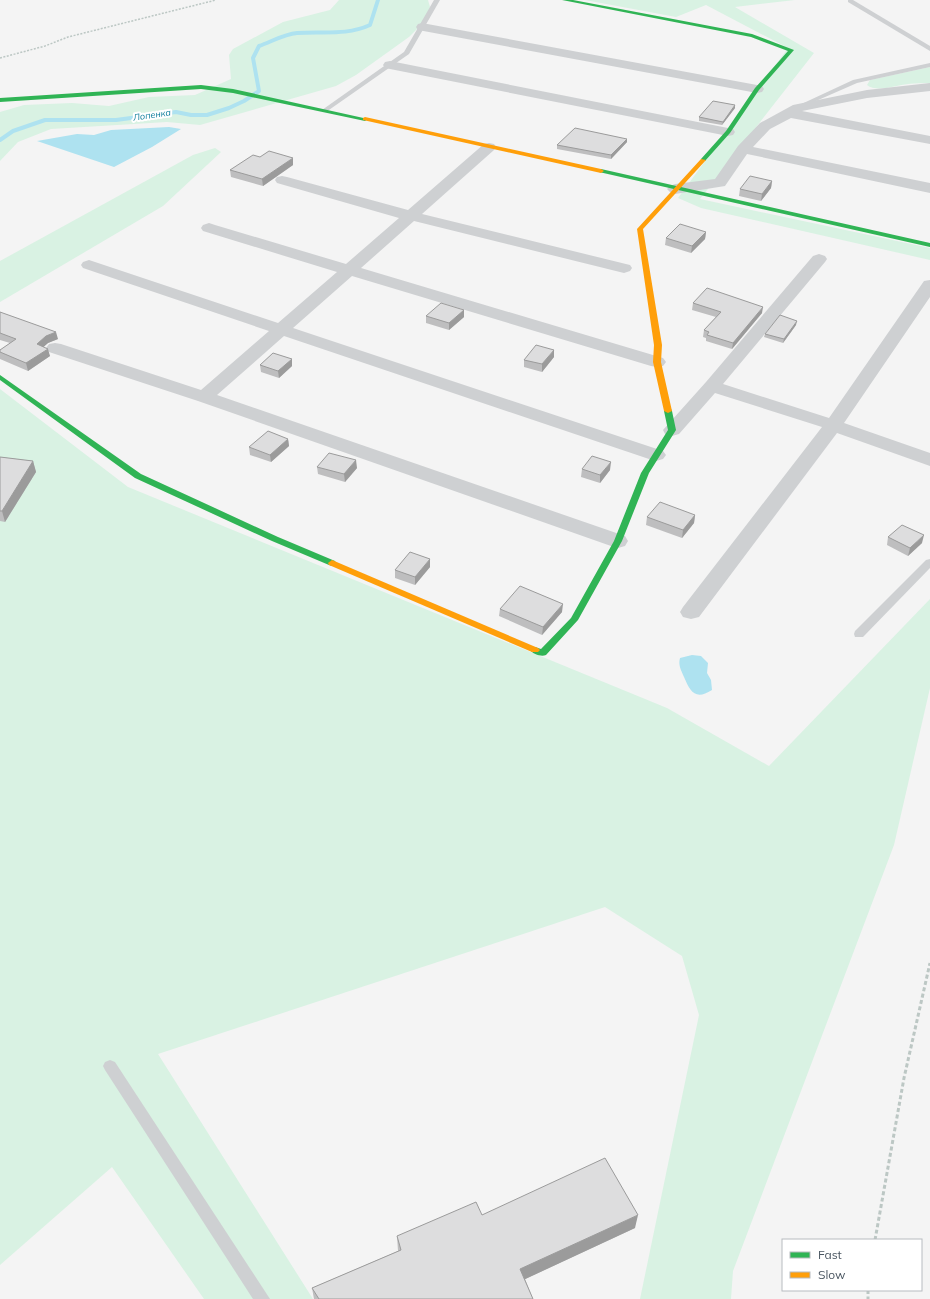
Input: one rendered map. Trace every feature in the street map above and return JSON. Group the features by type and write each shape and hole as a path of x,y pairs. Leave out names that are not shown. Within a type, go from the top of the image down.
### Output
{"street":[{"path":"566,0 752,36 791,50 757,89 728,132 640,229 658,345 658,362 672,430"},
{"path":"422,27 757,89"},
{"path":"390,65 728,132"},
{"path":"0,100 201,87 233,91 930,245"},
{"path":"675,189 720,183 744,149 765,126 793,110 867,94 930,87"},
{"path":"912,90 930,93"},
{"path":"793,110 930,140"},
{"path":"204,397 489,147"},
{"path":"744,149 930,188"},
{"path":"282,180 411,216 624,268"},
{"path":"209,228 658,362"},
{"path":"0,377 138,476 275,539 543,653 574,620 618,541 645,473 672,430 712,386 819,259"},
{"path":"89,265 656,455"},
{"path":"691,612 833,425 930,285"},
{"path":"55,348 204,397 618,541"},
{"path":"712,386 833,425 930,460"}],"lane":[{"path":"324,111 408,53 437,0"},
{"path":"850,1 930,49"},
{"path":"793,110 855,81 930,65"},
{"path":"859,634 930,562"},
{"path":"110,1066 262,1299"}],"path":[{"path":"0,58 45,46 68,36 216,0"},
{"path":"875,1239 904,1078 930,963"}],"green space":[{"path":"339,0 428,0 430,7 424,22 409,37 356,75 336,86 200,125 167,122 51,129 18,142 0,161 0,112 24,105 72,103 109,106 149,97 195,95 231,79 229,55 233,49 283,22 330,10"},
{"path":"585,0 795,0 735,7 814,53 700,199 930,248 930,260 701,208 678,198 788,48 706,5 676,17"},
{"path":"930,67 930,83 911,84 887,88 876,88 867,85 870,80"},
{"path":"215,148 221,152 163,206 0,302 0,261 193,155"},
{"path":"0,389 128,487 667,708 769,766 930,599 930,688 894,845 733,1271 731,1299 640,1299 699,1015 682,956 605,907 158,1054 313,1299 204,1299 112,1167 0,1265"}],"water":[{"path":"169,127 181,129 152,147 114,167 37,141 77,134 94,135 111,130"},
{"path":"692,655 701,656 708,663 707,673 711,680 712,690 701,695 694,693 691,690 679,663 680,658"}],"building":[{"path":"713,101 735,105 723,122 699,117"},
{"path":"575,128 627,139 611,155 557,145"},
{"path":"269,151 293,158 262,179 230,170 253,155 260,157"},
{"path":"750,176 772,181 762,194 740,189"},
{"path":"680,224 706,232 692,246 666,238"},
{"path":"707,288 763,307 733,343 707,335 709,332 704,330 721,312 693,303"},
{"path":"441,303 464,310 449,323 426,316"},
{"path":"0,312 56,332 46,336 37,344 48,349 26,363 0,352 0,350 16,339 0,333"},
{"path":"780,315 797,321 784,339 765,334"},
{"path":"536,345 554,350 542,364 524,360"},
{"path":"273,353 292,359 278,371 260,365"},
{"path":"268,431 288,439 270,455 249,447"},
{"path":"329,453 356,460 344,474 317,467"},
{"path":"592,456 611,462 600,475 582,469"},
{"path":"0,457 33,461 2,511 0,511"},
{"path":"660,502 695,515 683,530 647,517"},
{"path":"902,525 924,535 910,548 888,537"},
{"path":"410,552 430,559 415,577 395,570"},
{"path":"520,586 563,604 543,627 500,609"},
{"path":"605,1158 638,1215 520,1269 533,1299 319,1299 312,1288 401,1250 397,1236 476,1202 482,1215"}],"waterway":[{"name":"Лопенка","path":"0,140 13,131 45,120 116,120 176,112 191,115 207,115 229,108 244,101 259,91 253,58 259,46 282,36 292,34 352,31 370,25 378,0"}],"traffic: fast":[{"path":"565,0 752,36 791,50 757,89 728,132 703,160"},
{"path":"0,100 201,87 233,91 365,119"},
{"path":"601,171 930,245"},
{"path":"0,377 138,476 275,539 332,563"},
{"path":"535,650 543,653 574,620 618,541 645,473 672,430 668,411"}],"traffic: slow":[{"path":"365,119 601,171"},
{"path":"668,411 657,362 658,345 640,229 703,160"},
{"path":"332,563 535,650"}]}
